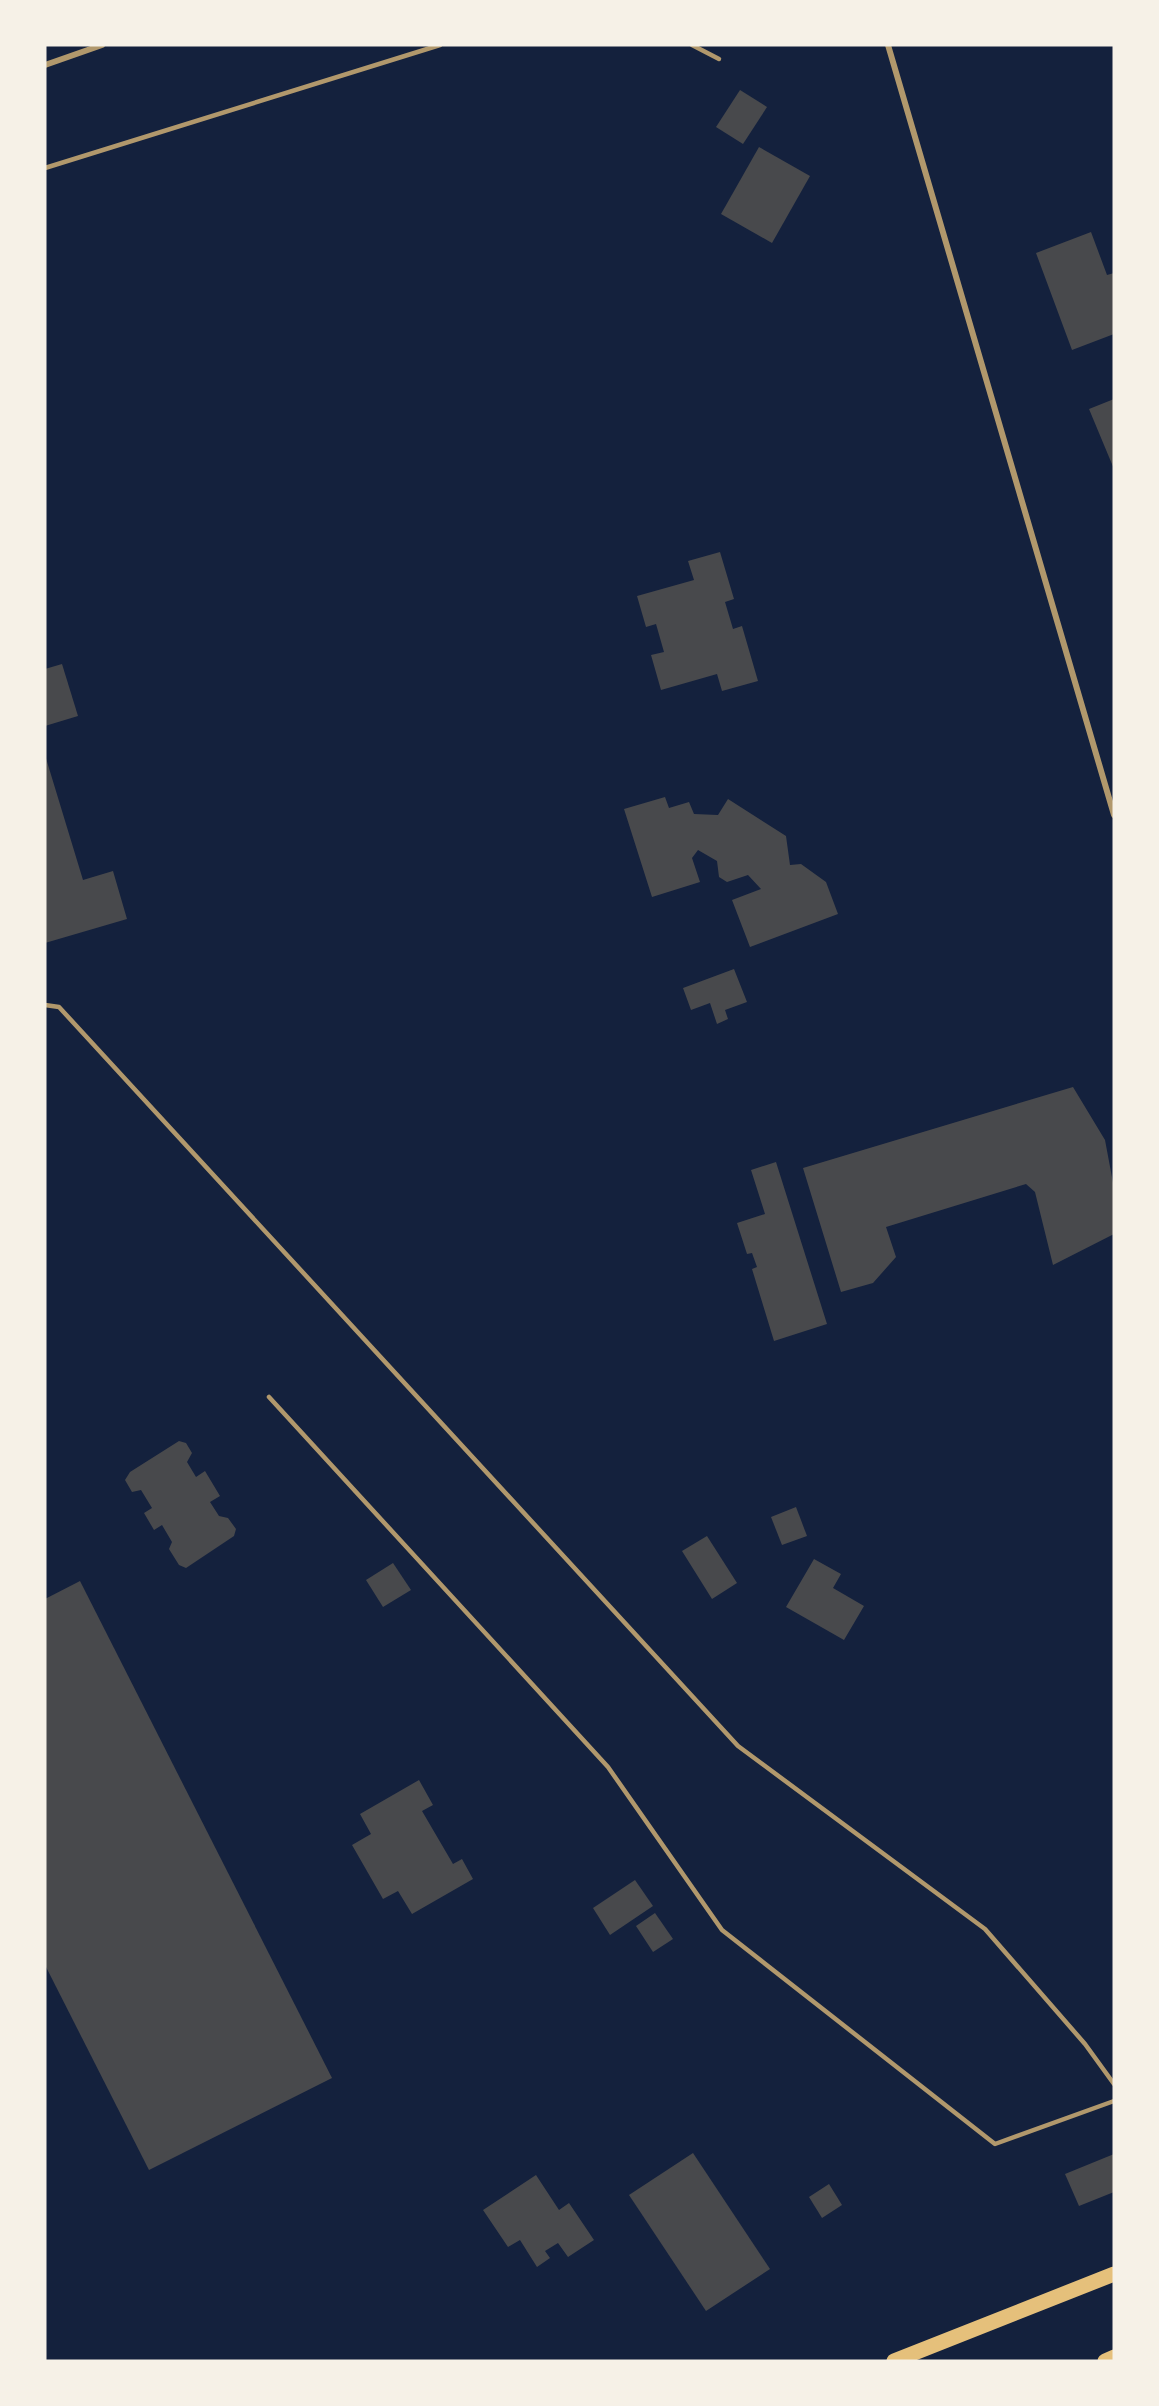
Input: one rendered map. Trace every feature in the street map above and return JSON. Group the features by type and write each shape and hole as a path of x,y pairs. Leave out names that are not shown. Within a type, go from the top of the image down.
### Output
{"main road":[{"path":"894,2361 1114,2274"},
{"path":"1105,2361 1114,2357"}],"street":[{"path":"45,65 102,45"},
{"path":"888,45 1114,815"}],"lane":[{"path":"45,168 440,45"},
{"path":"692,45 719,59"},
{"path":"45,1005 58,1007 738,1746 986,1929 1085,2044 1114,2084"},
{"path":"269,1397 608,1767 723,1930 995,2144 1114,2101"}],"building":[{"path":"740,90 767,107 743,144 716,127"},
{"path":"759,147 810,176 772,243 721,214"},
{"path":"1091,232 1107,275 1114,273 1114,334 1072,350 1036,253"},
{"path":"1114,399 1114,469 1089,409"},
{"path":"720,552 734,599 725,602 733,629 742,626 758,681 722,691 717,674 661,690 651,655 664,652 656,624 646,627 637,596 694,580 688,561"},
{"path":"62,664 78,716 45,726 45,669"},
{"path":"45,755 83,880 113,871 127,919 45,943"},
{"path":"665,797 669,808 689,802 694,814 718,815 728,799 786,836 790,865 801,864 826,882 838,914 750,947 732,900 761,889 748,875 727,882 719,877 717,861 698,850 692,858 700,882 652,897 624,809"},
{"path":"734,969 747,1002 725,1010 728,1019 717,1024 710,1003 691,1010 683,988"},
{"path":"1073,1087 1105,1140 1114,1188 1114,1234 1053,1265 1035,1192 1026,1184 886,1227 896,1257 873,1283 841,1292 803,1168"},
{"path":"776,1162 827,1324 774,1341 752,1269 757,1267 752,1253 747,1254 737,1223 765,1214 751,1170"},
{"path":"179,1441 186,1443 192,1453 187,1462 196,1477 205,1471 220,1496 210,1502 219,1516 228,1518 236,1529 234,1536 186,1568 179,1565 169,1549 172,1542 162,1525 154,1530 144,1513 152,1508 141,1490 132,1492 125,1480 130,1472"},
{"path":"796,1507 807,1536 782,1545 771,1517"},
{"path":"707,1536 737,1583 712,1599 682,1551"},
{"path":"814,1559 841,1574 833,1588 864,1606 844,1640 786,1607"},
{"path":"393,1563 411,1590 383,1607 366,1580"},
{"path":"80,1581 332,2078 149,2170 45,1965 45,1599"},
{"path":"419,1780 433,1805 422,1811 453,1864 462,1859 473,1879 412,1914 398,1891 383,1899 352,1845 371,1834 360,1814"},
{"path":"635,1880 653,1906 610,1935 593,1908"},
{"path":"655,1913 673,1939 653,1952 636,1926"},
{"path":"693,2153 770,2269 706,2311 629,2195"},
{"path":"1114,2154 1114,2192 1079,2206 1065,2174"},
{"path":"536,2175 559,2210 569,2203 594,2240 568,2257 558,2243 545,2251 550,2258 537,2267 520,2240 508,2247 483,2210"},
{"path":"829,2184 842,2205 822,2218 809,2197"}]}
